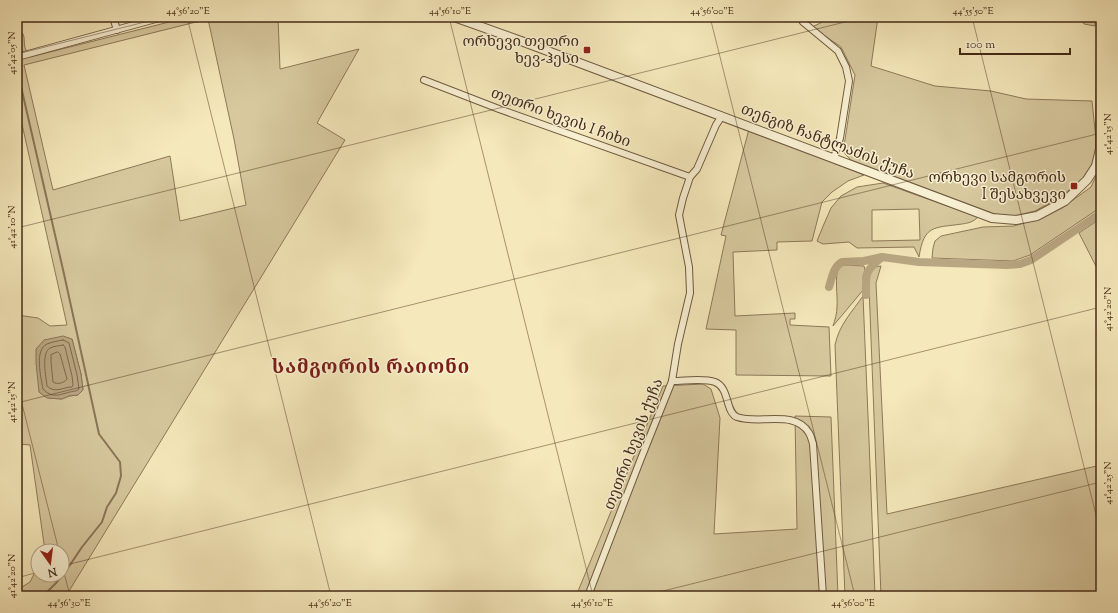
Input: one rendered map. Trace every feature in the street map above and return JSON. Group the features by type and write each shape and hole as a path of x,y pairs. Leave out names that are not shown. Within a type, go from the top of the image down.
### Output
{"street":[{"path":"113,17 117,30"},
{"path":"17,57 163,17"},
{"name":"თენგიზ ჩანტლაძის ქუჩა","path":"454,17 992,218 1016,220 1037,216 1065,201 1086,180 1096,166 1100,149 1101,53"},
{"path":"803,22 838,51 846,67 849,81 840,138 834,158"},
{"name":"თეთრი ხევის I ჩიხი","path":"424,80 499,109 690,178"},
{"name":"თეთრი ხევის ქუჩა","path":"588,596 672,381 678,344 690,293 689,267 679,215 690,178 697,169 716,125 722,116"},
{"path":"672,381 701,380 716,382 724,389 732,413 736,417 753,420 790,419 799,422 809,433 813,444 822,596"}],"shaded area":[{"path":"189,17 278,17 280,69 359,49 317,123 345,140 66,596 17,596 17,590 30,582 70,583 70,543 44,543 30,445 19,444 17,441 17,315 38,318 50,326 67,325 17,102 17,28 24,37 25,48 30,57","holes":["208,19 234,139 246,205 180,221 170,156 53,190 24,65","72,339 81,374 83,390 78,395 69,396 62,399 48,398 39,392"]},
{"path":"833,17 878,17 871,66 935,86 991,91 1026,99 1092,101 1097,149 1091,166 1083,178 1062,196 1035,211 1014,216 995,214 851,160 845,154 844,146 855,75 841,47 812,27"},
{"path":"1079,17 1095,17 1095,26 1084,24"},
{"path":"749,129 864,175 848,181 832,192 822,202 812,241 777,242 777,250 733,252 735,316 795,313 795,319 790,319 790,325 829,327 831,376 736,375 736,330 706,329 726,236 721,235"},
{"path":"1101,166 1101,207 1030,255 1013,261 932,258 935,241 941,236 983,227 1014,226 1038,219 1062,208 1091,187"},
{"path":"883,183 978,217 969,223 944,226 932,230 924,239 919,257 914,247 857,248 849,242 823,244 817,241 831,208 841,196 857,187","holes":["919,209 920,240 872,241 872,210"]},
{"path":"1101,218 1101,276 1079,233"},
{"path":"839,266 864,266 864,289 833,326 837,309 836,281"},
{"path":"881,266 876,283 887,514 1101,465 1101,596 881,596 869,273 875,267"},
{"path":"863,296 875,596 845,596 835,345 843,325"},
{"path":"703,384 711,389 720,418 714,534 797,529 795,416 831,417 838,596 576,596 663,386"}],"water":[{"path":"63,336 72,339 81,374 83,390 78,395 69,396 62,399 47,398 39,392 36,349 44,340"}],"waterway":[{"path":"17,69 99,434 120,462 121,476 116,493 107,507 102,522 57,582 43,596"},
{"path":"829,287 835,270 842,262 864,261 882,257 919,262 1007,265 1020,264 1031,260 1101,213"},
{"path":"866,295 867,274 871,267 881,258"}],"place":[{"name":"ორხევი თეთრი ხევ-ჰესი","path":"587,50"},
{"name":"ორხევი სამგორის I შესახვევი","path":"1074,186"}],"district":[{"name":"სამგორის რაიონი","path":"371,366"}]}
